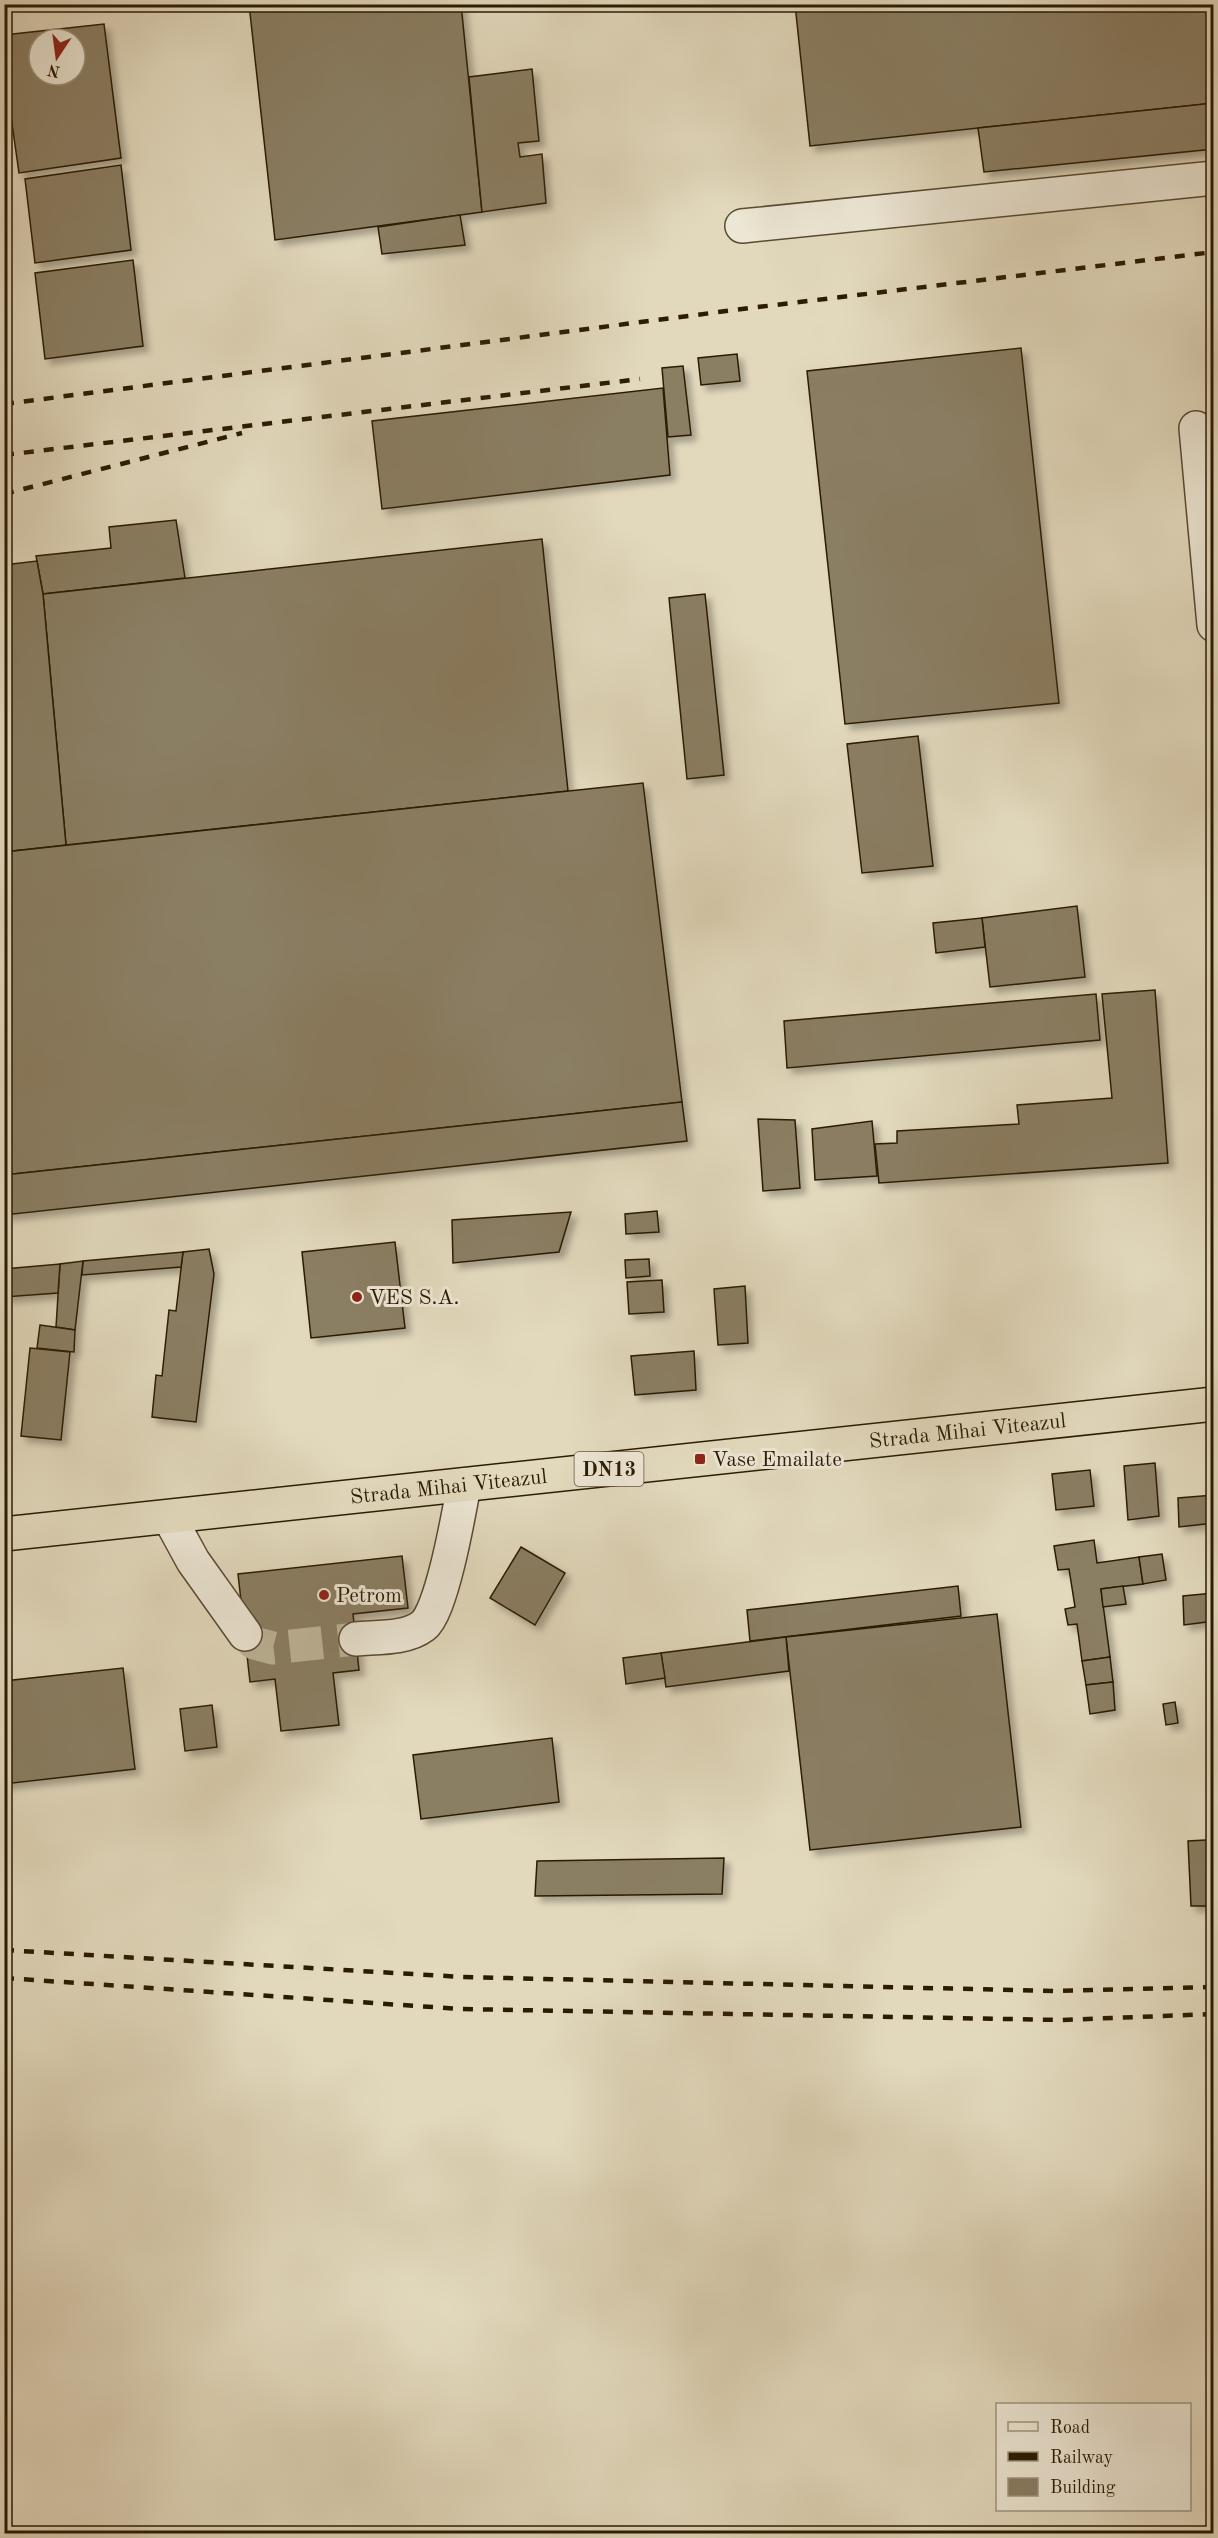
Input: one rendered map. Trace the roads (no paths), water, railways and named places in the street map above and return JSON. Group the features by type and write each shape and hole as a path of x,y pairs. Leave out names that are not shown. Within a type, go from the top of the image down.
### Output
{"highway":[{"name":"Strada Mihai Viteazul","path":"4,1534 1214,1404"}],"lane":[{"path":"742,226 1214,178"},
{"path":"1196,428 1214,625"},
{"path":"356,1639 406,1634 424,1626 435,1607 456,1531 464,1485"},
{"path":"169,1517 193,1561 245,1634"}],"tunnel":[{"path":"245,1634 254,1643 273,1648 356,1639"}],"railway":[{"path":"4,404 750,308 1214,252"},
{"path":"4,455 640,379"},
{"path":"4,494 242,433"},
{"path":"4,1950 463,1977 1054,1991 1214,1987"},
{"path":"4,1978 461,2009 1061,2020 1214,2014"}],"place":[{"name":"VES S.A.","path":"357,1297"},
{"name":"Vase Emailate","path":"700,1459"},
{"name":"Petrom","path":"324,1595"}]}
